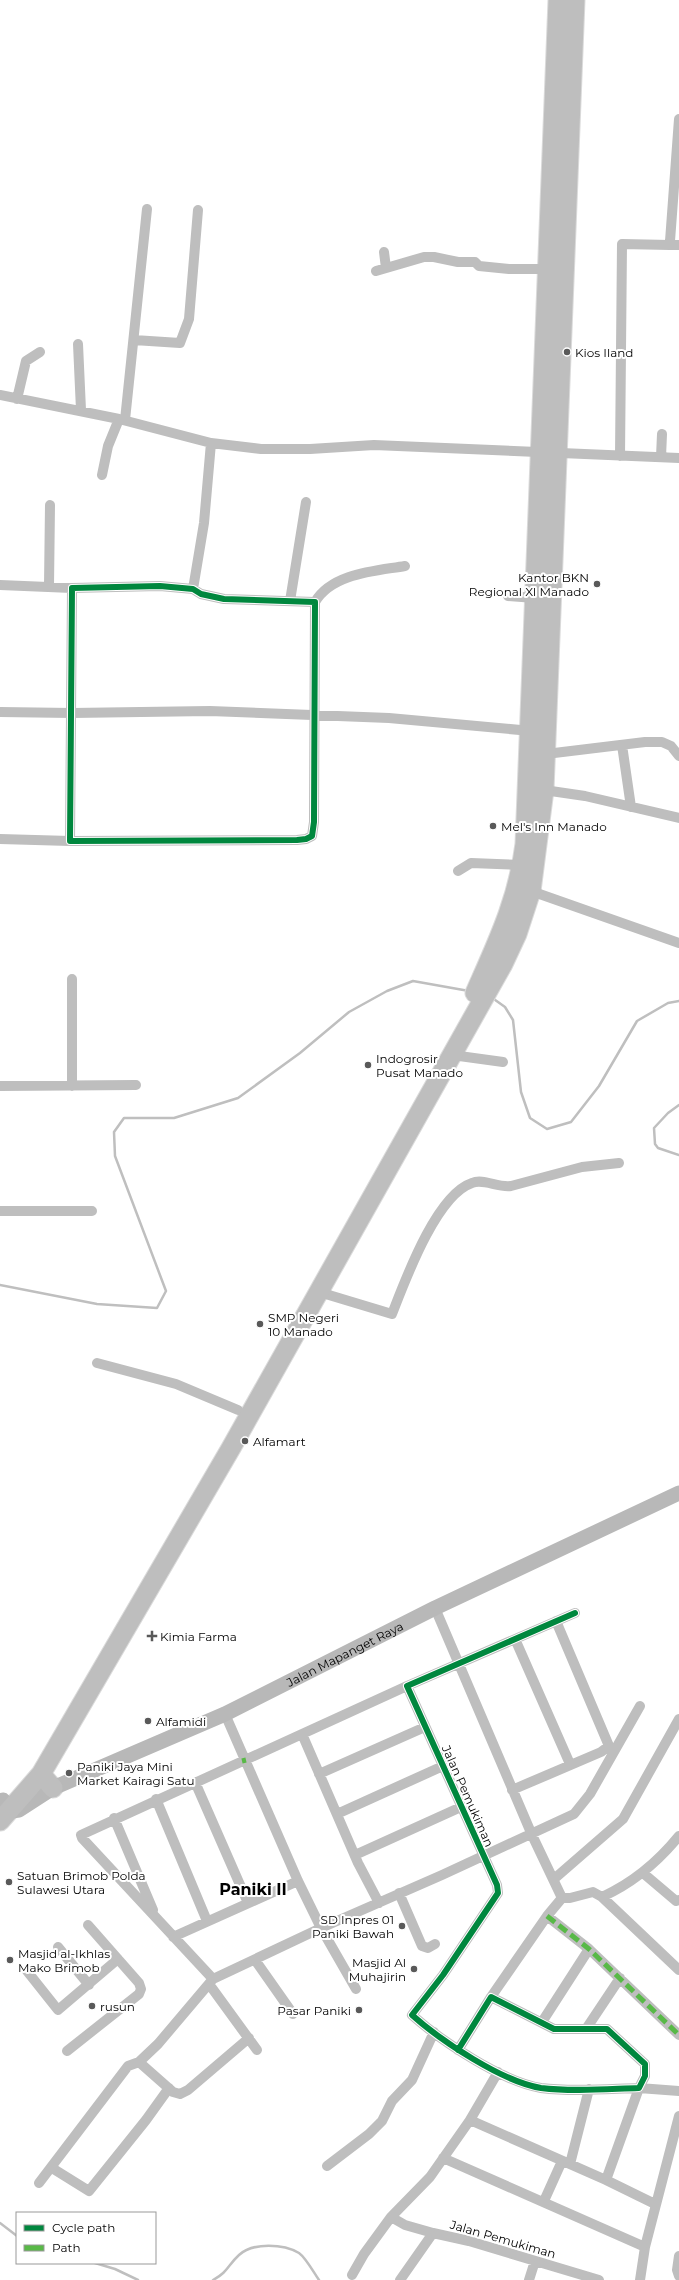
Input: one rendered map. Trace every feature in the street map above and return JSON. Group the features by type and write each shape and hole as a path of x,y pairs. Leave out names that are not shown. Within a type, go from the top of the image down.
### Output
{"highway":[{"path":"497,960 500,940 512,906 522,865 530,732 535,598 549,453 563,82 558,0"},
{"path":"3,1808 47,1781 172,1550 319,1292 396,1143 452,1055 497,960 517,934 531,891 544,790 546,754 549,268 563,82 575,0"},
{"path":"3,1808 46,1745 238,1410 396,1143 474,1006"}],"street":[{"path":"620,456 622,244 674,245 679,119"},
{"path":"102,475 108,446 122,420 134,340 147,209"},
{"path":"134,340 180,343 189,319 198,210"},
{"path":"384,252 386,268"},
{"path":"376,271 424,257 434,257 458,262 475,262 479,266 509,269 549,268"},
{"path":"78,344 81,410"},
{"path":"17,399 26,361 40,352"},
{"path":"0,396 81,410 211,443 261,448 310,449 374,445 679,458"},
{"path":"661,457 662,434"},
{"path":"193,589 204,523 211,443"},
{"path":"290,601 306,502"},
{"path":"49,586 50,505"},
{"path":"0,839 70,841 306,839 312,836 314,822 315,602 330,587 348,577 405,566"},
{"path":"0,585 72,588 160,586 193,589 201,594 224,599 315,602"},
{"path":"70,841 72,588"},
{"path":"508,596 535,598"},
{"path":"0,712 72,713 210,711 389,718 530,732"},
{"path":"546,754 662,742 671,746 679,756"},
{"path":"622,745 631,807"},
{"path":"544,790 585,796 679,818"},
{"path":"458,870 471,863 522,865"},
{"path":"531,891 679,943"},
{"path":"72,979 72,1086"},
{"path":"452,1055 504,1062"},
{"path":"0,1086 136,1085"},
{"path":"319,1292 392,1314 417,1252 447,1202 461,1188 480,1181 499,1186 511,1186 582,1167 619,1163"},
{"path":"0,1211 92,1211"},
{"path":"97,1363 176,1384 238,1410"},
{"name":"Jalan Mapanget Raya","path":"47,1781 225,1714 435,1608 679,1493"},
{"path":"435,1608 512,1790 562,1898"},
{"path":"257,2050 211,1982 155,1916 81,1836 82,1833 575,1612"},
{"path":"512,1790 608,1748 608,1744 556,1621"},
{"path":"515,1639 570,1764"},
{"name":"Jalan Pemukiman","path":"407,1686 483,1857 497,1885 497,1897 443,1975 412,2014 458,2050 498,2072 540,2088 639,2088 679,2091"},
{"name":"Jalan Pemukiman","path":"39,2184 128,2066 139,2062 158,2044 211,1982 321,1928 483,1857 574,1814 583,1805 640,1706"},
{"path":"225,1714 298,1881 321,1928 356,1989"},
{"path":"554,1879 623,1819 679,1719"},
{"path":"319,1774 425,1728"},
{"path":"302,1734 355,1854 379,1903"},
{"path":"337,1814 443,1766"},
{"path":"195,1782 248,1903"},
{"path":"156,1799 207,1922"},
{"path":"355,1854 461,1807"},
{"path":"114,1818 155,1916"},
{"path":"602,1897 617,1890 643,1873 679,1836"},
{"path":"643,1873 667,1896 676,1901 679,1900"},
{"path":"173,1937 298,1881"},
{"path":"562,1898 570,1898 593,1892 602,1897 679,1970"},
{"path":"399,1894 422,1946 428,1948 434,1944"},
{"path":"458,2050 491,1997 547,1916 562,1898"},
{"path":"547,1916 589,1949 679,2035"},
{"path":"67,2051 139,1994 141,1988 139,1983 88,1925"},
{"path":"58,1947 88,1985"},
{"path":"542,2022 589,1949"},
{"path":"27,1971 58,2010 118,1959"},
{"path":"255,1960 293,2014"},
{"path":"586,2029 620,1978"},
{"path":"491,1997 560,2030 608,2030 645,2064 646,2072 606,2180"},
{"path":"327,2166 369,2134 382,2121 392,2101 412,2080 434,2032"},
{"path":"139,2062 177,2094 185,2092 249,2038"},
{"path":"352,2275 364,2254 391,2217 423,2185 443,2158 470,2120 498,2072"},
{"path":"52,2168 89,2191 146,2120 169,2088"},
{"path":"544,2201 566,2162 589,2089"},
{"path":"640,2280 644,2247 679,2116"},
{"path":"470,2120 606,2180 655,2204"},
{"path":"443,2158 544,2201 644,2247"},
{"path":"391,2217 405,2225 433,2233"},
{"name":"Jalan Pemukiman","path":"400,2280 433,2233 469,2241 599,2280"},
{"path":"679,2256 677,2270 679,2276"},
{"path":"529,2280 535,2261"}],"waterway":[{"path":"0,1285 97,1304 157,1308 166,1291 115,1156 114,1132 124,1118 174,1118 238,1098 300,1053 349,1012 387,991 413,981 469,991"},
{"path":"491,997 505,1007 513,1020 521,1092 530,1118 547,1129 571,1122 599,1086 637,1021 668,1003 679,1001"},
{"path":"679,1105 668,1113 654,1128 655,1144 658,1148 679,1155"},
{"path":"0,2223 16,2235"},
{"path":"213,2280 222,2274 239,2255 245,2251 260,2246 277,2246 299,2253 302,2255 319,2280"},
{"path":"98,2264 115,2269 138,2280"}],"marked path":[{"path":"242,1761 246,1760"},
{"path":"547,1916 589,1949 679,2035"}],"cycle path":[{"path":"160,586 193,589 201,594 224,599 315,602 314,822 312,836 306,839 297,840 70,841 72,588 160,586"},
{"path":"458,2050 491,1997 554,2029 607,2029 645,2064 645,2076 639,2088 590,2090 541,2088 509,2078 473,2059 456,2048 439,2037 412,2015 443,1975 498,1893 497,1885 407,1686 575,1613"}],"place":[{"name":"Kios Iland","path":"567,352"},
{"name":"Kantor BKN Regional XI Manado","path":"597,584"},
{"name":"Mel's Inn Manado","path":"493,826"},
{"name":"Indogrosir Pusat Manado","path":"368,1065"},
{"name":"SMP Negeri 10 Manado","path":"260,1324"},
{"name":"Alfamart","path":"245,1441"},
{"name":"Kimia Farma","path":"152,1636"},
{"name":"Alfamidi","path":"148,1721"},
{"name":"Paniki Jaya Mini Market Kairagi Satu","path":"69,1773"},
{"name":"Satuan Brimob Polda Sulawesi Utara","path":"9,1882"},
{"name":"SD Inpres 01 Paniki Bawah","path":"402,1926"},
{"name":"Masjid al-Ikhlas Mako Brimob","path":"10,1960"},
{"name":"Masjid Al Muhajirin","path":"414,1969"},
{"name":"rusun","path":"92,2006"},
{"name":"Pasar Paniki","path":"359,2010"}],"district":[{"name":"Paniki II","path":"253,1889"}]}
